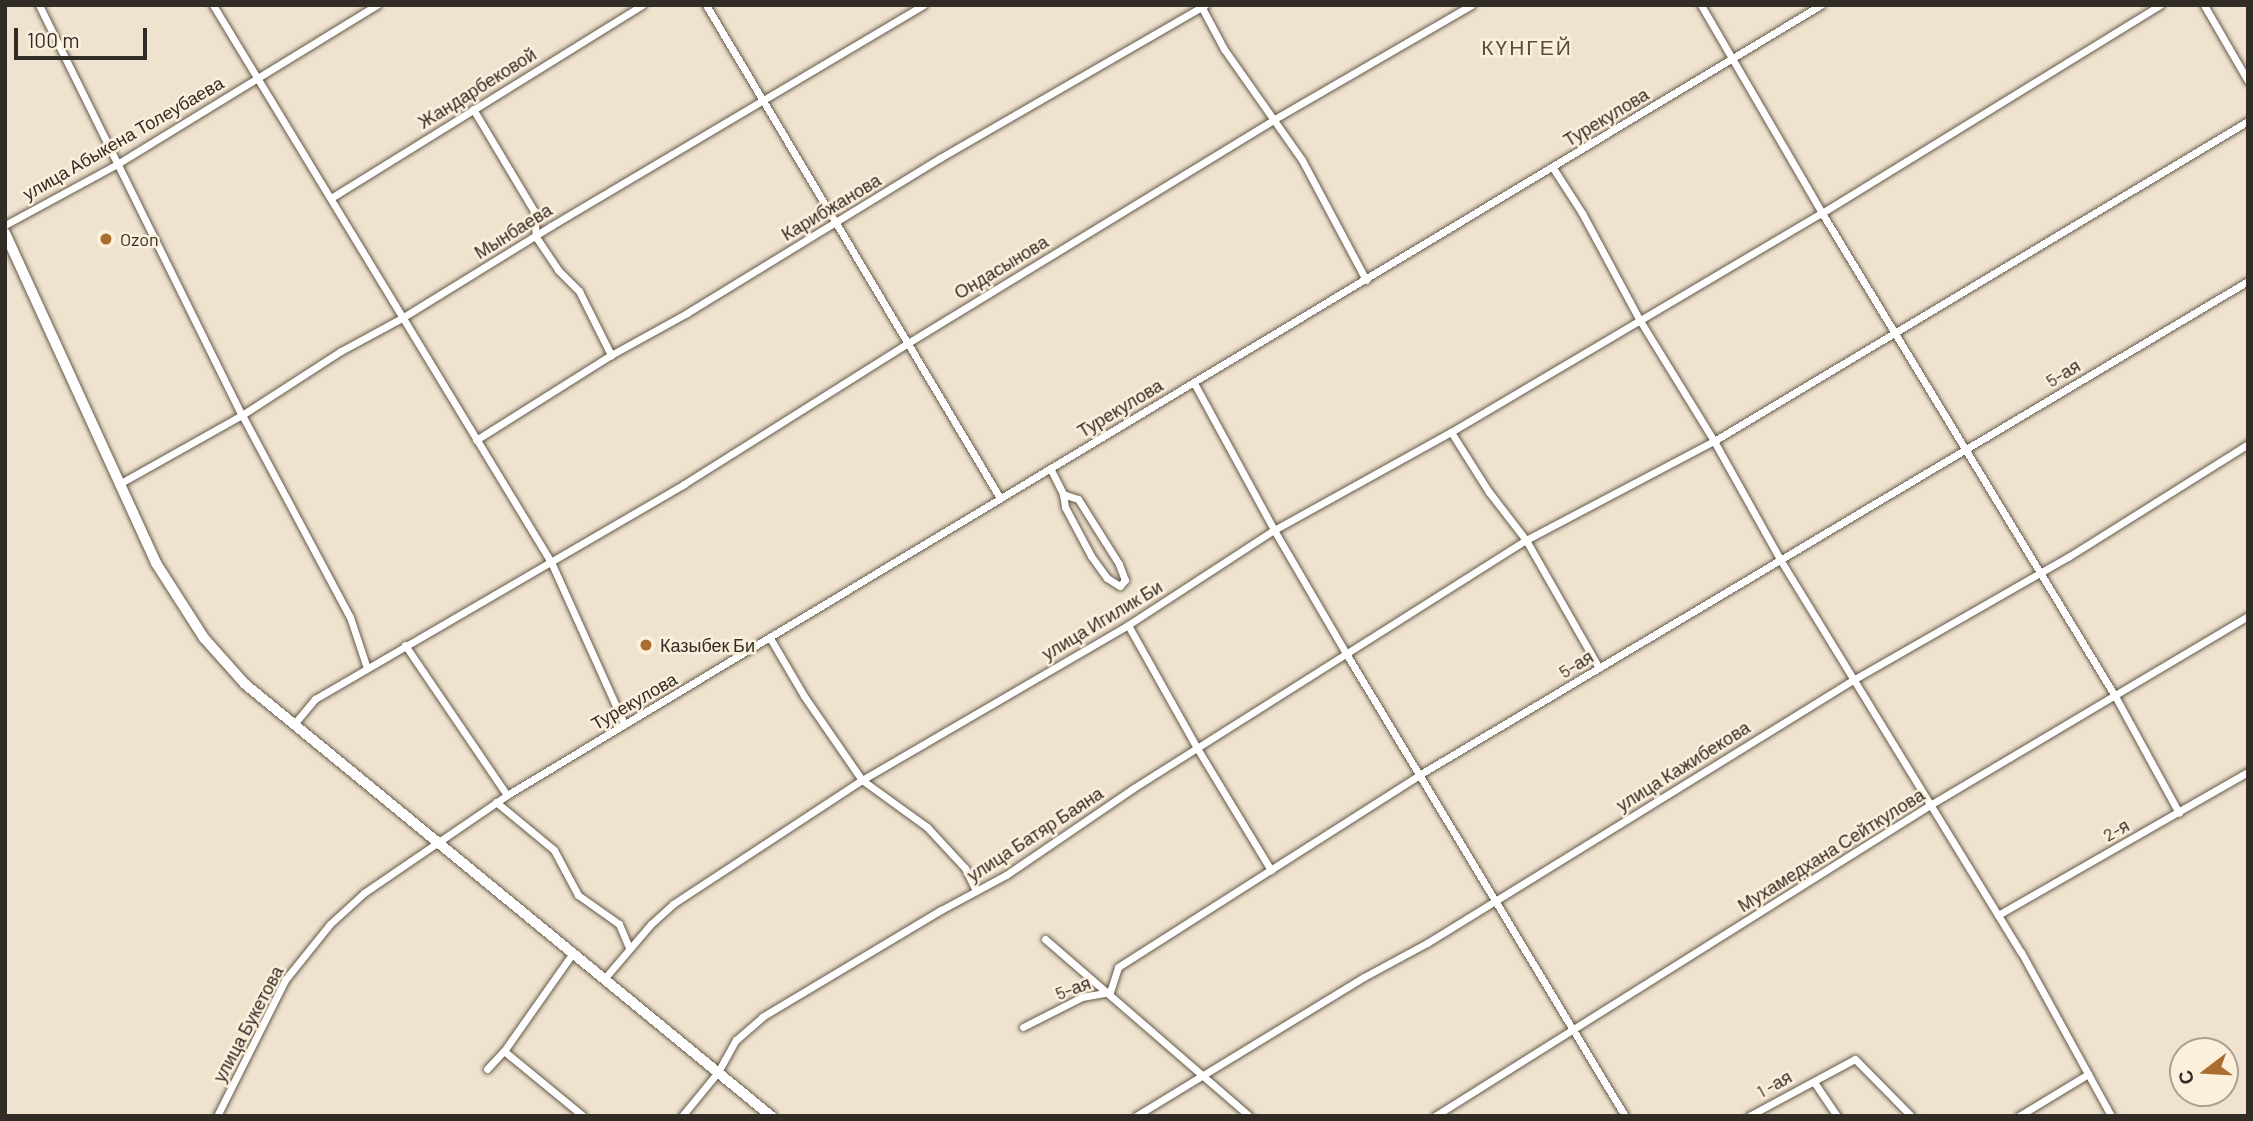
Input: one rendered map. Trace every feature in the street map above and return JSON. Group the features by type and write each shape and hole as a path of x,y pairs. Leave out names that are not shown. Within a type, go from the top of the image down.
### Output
{"main road":[{"path":"5,233 156,563 204,638 244,684 771,1116"}],"street":[{"path":"39,5 242,415 350,617 367,668"},
{"path":"213,5 551,562 624,724"},
{"name":"улица Абыкена Толеубаева","path":"5,225 119,163 377,5"},
{"name":"Жандарбековой","path":"331,198 642,5"},
{"path":"706,5 1000,498"},
{"name":"Мынбаева","path":"119,484 242,415 341,351 402,318 923,5"},
{"name":"Ондасынова","path":"294,724 315,699 684,484 908,343 1273,120 1471,5"},
{"path":"1701,5 1734,57 1822,213 2115,696 2179,813"},
{"name":"Турекулова","path":"439,844 506,794 1821,5"},
{"name":"улица Игилик Би","path":"604,979 629,948 673,904 862,780 1128,625 1274,530 1451,432 1822,213 2160,5"},
{"path":"2204,5 2248,81"},
{"path":"1203,6 1224,49 1302,160 1366,280"},
{"name":"Карибжанова","path":"476,440 611,355 687,313 1203,6"},
{"path":"473,109 534,211 536,237 558,270 579,291 611,355"},
{"name":"улица Батяр Баяна","path":"682,1116 718,1072 736,1040 762,1017 1006,876 1197,748 1526,540 1714,441 2248,121"},
{"path":"1553,168 1582,213 1639,319 1714,441 1781,561 1998,915 2111,1116"},
{"name":"5-ая","path":"1023,1027 1082,997 1110,992 1118,967 1419,775 2248,281"},
{"path":"1194,383 1274,530 1347,655 1625,1116"},
{"path":"1451,432 1489,492 1526,540 1600,668"},
{"name":"улица Кажибекова","path":"1136,1116 1495,901 1853,680 2040,573 2248,444"},
{"path":"1050,468 1063,494 1065,508 1091,555 1107,578 1120,586 1125,580 1119,564 1078,499 1063,494"},
{"name":"Мухамедхана Сейткулова","path":"1434,1116 1930,805 2248,616"},
{"path":"1128,625 1197,748 1271,870"},
{"path":"770,638 803,696 862,780 927,827 965,868 976,891"},
{"path":"405,645 506,794"},
{"name":"2-я","path":"1998,915 2248,772"},
{"path":"496,802 554,850 578,895 619,924 629,948"},
{"name":"улица Букетова","path":"217,1116 285,980 330,924 364,893 439,844"},
{"path":"1045,939 1205,1074 1249,1116"},
{"path":"487,1069 504,1051 573,953"},
{"path":"504,1051 583,1116"},
{"name":"1 -ая","path":"1749,1116 1855,1059 1912,1116"},
{"path":"2019,1116 2088,1074"},
{"path":"1814,1082 1837,1116"}],"place":[{"name":"Ozon","path":"106,239"},
{"name":"Казыбек Би","path":"646,645"}],"district":[{"name":"КҮНГЕЙ","path":"1527,47"}]}
